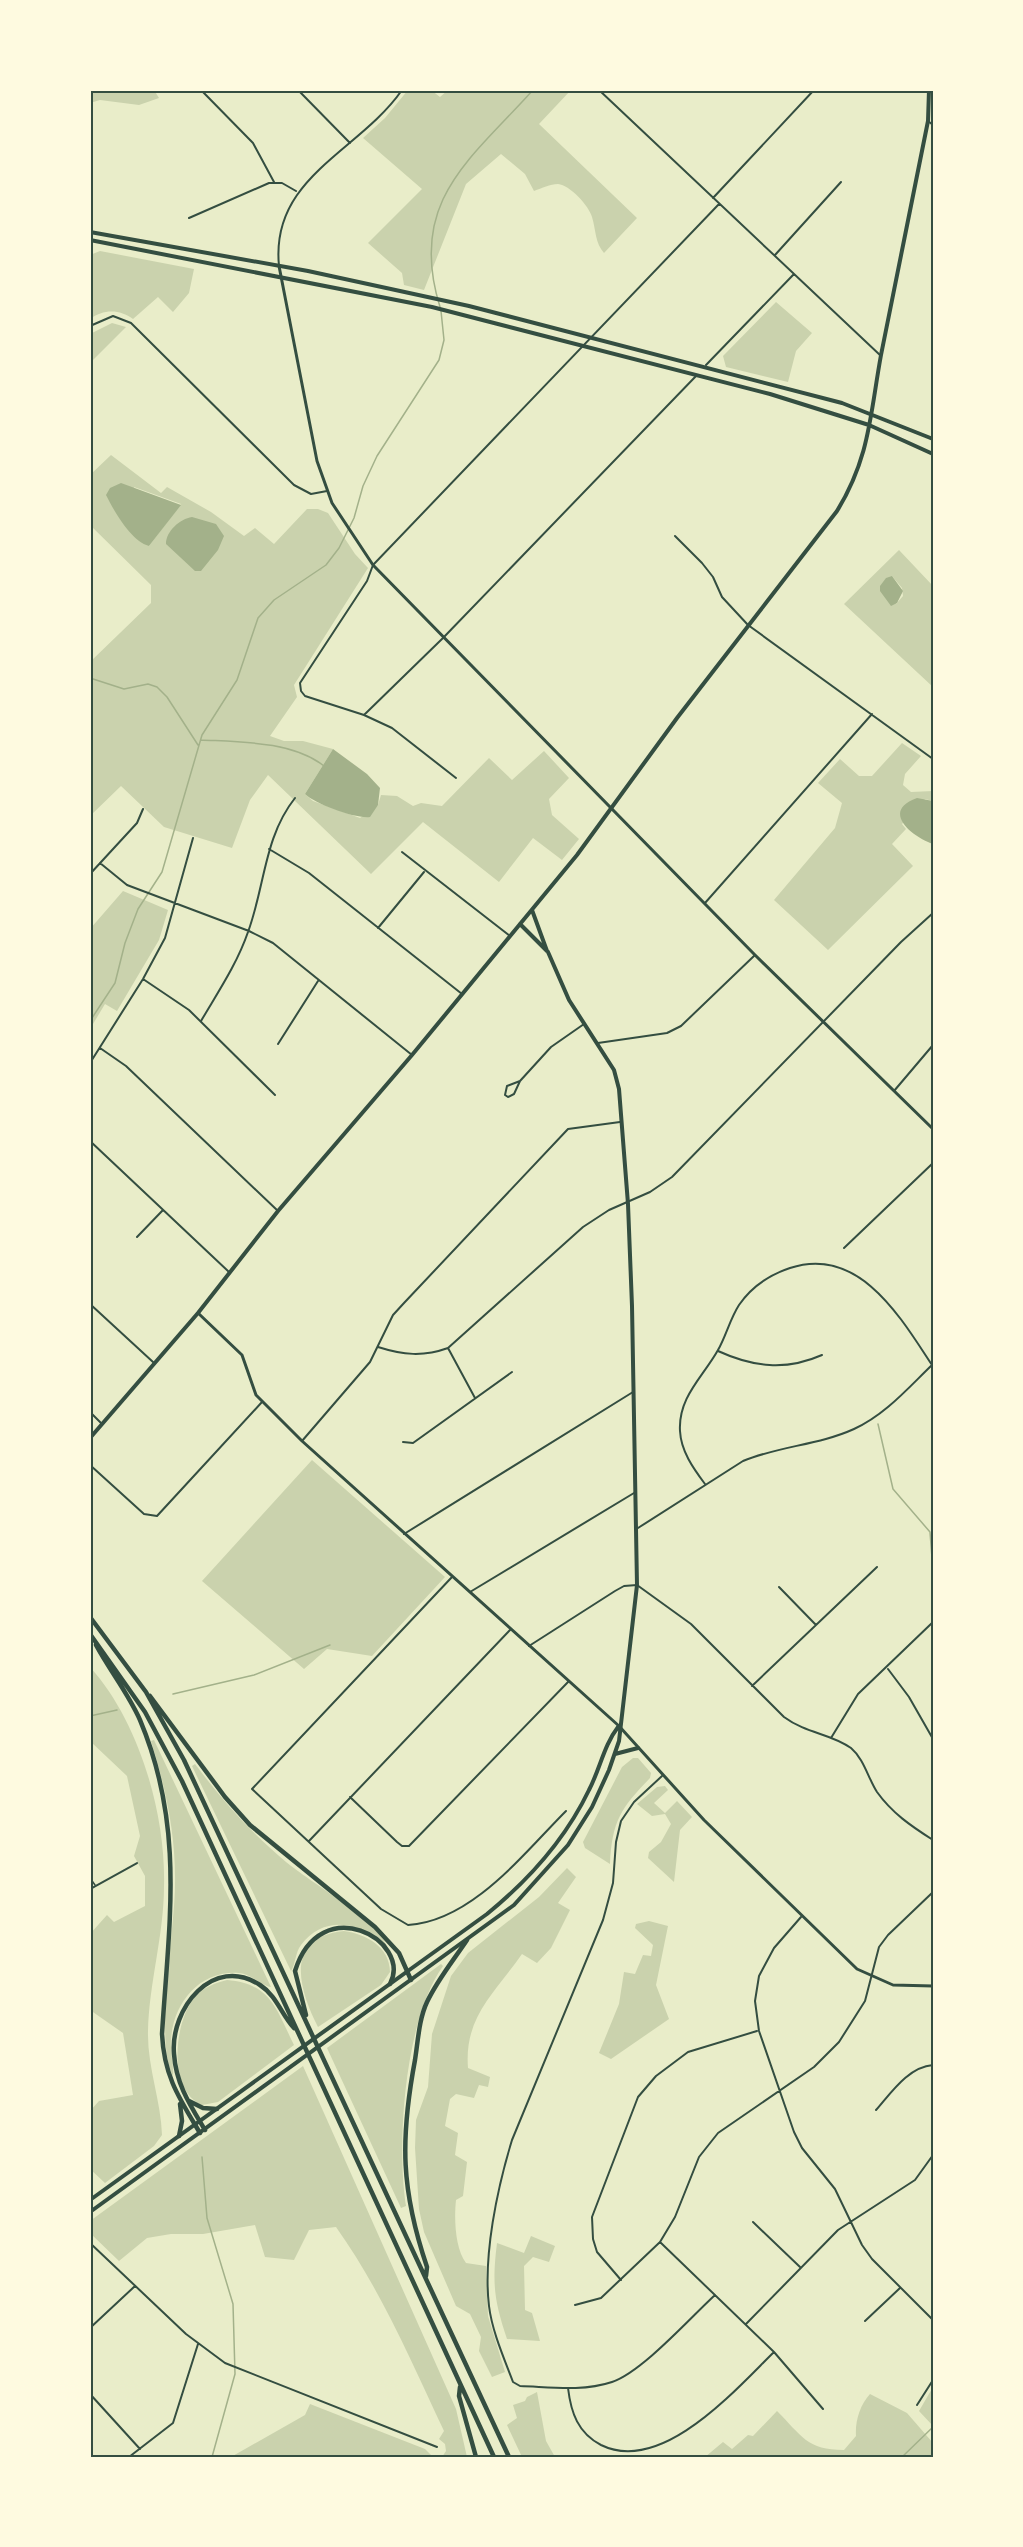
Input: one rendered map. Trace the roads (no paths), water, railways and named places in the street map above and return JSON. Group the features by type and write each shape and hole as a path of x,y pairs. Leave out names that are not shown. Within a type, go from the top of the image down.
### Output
{"highway":[{"path":"90,1617 146,1692 184,1760 509,2457"},
{"path":"90,1635 127,1684 164,1745 494,2457"},
{"path":"90,1635 139,1718 164,1794 172,1854 162,2034 163,2059 179,2098 182,2114 179,2136"},
{"path":"146,1692 158,1703 189,1750 250,1826 293,1863 356,1909 399,1953 411,1980"},
{"path":"307,2021 295,1971 311,1941 326,1930 335,1927 355,1929 380,1942 393,1958 394,1973 390,1984"},
{"path":"426,2276 427,2267 408,2198 404,2166 408,2092 426,2005 442,1974 467,1940"},
{"path":"197,2123 176,2076 173,2042 176,2026 188,2001 207,1983 223,1977 250,1979 270,1992 296,2030"},
{"path":"179,2098 202,2131"},
{"path":"187,2100 203,2108 217,2109"},
{"path":"460,2384 459,2396 476,2457"}],"main road":[{"path":"90,1438 153,1362 198,1313 278,1211 412,1055 532,910 814,541 850,490 860,467 872,413 881,356 928,121 929,90"},
{"path":"90,232 279,266 440,299 706,365 872,413 933,440"},
{"path":"90,240 432,307 770,394 869,425 933,454"},
{"path":"90,2212 514,1905 552,1866 592,1807 615,1755 627,1686 637,1585 628,1204 623,1122 614,1070 569,1000 532,910"},
{"path":"520,924 548,952"},
{"path":"90,2200 487,1914 539,1866 580,1809 610,1738 619,1726"},
{"path":"615,1755 638,1749"}],"street":[{"path":"201,90 253,143 274,182"},
{"path":"298,90 350,143"},
{"path":"402,90 380,116 297,192 283,224 278,254 279,266 308,424 327,491 348,531 373,565 755,955 933,1129"},
{"path":"599,90 604,92 718,204 881,356"},
{"path":"712,198 814,90"},
{"path":"928,121 933,125"},
{"path":"189,218 274,182 282,183 297,192"},
{"path":"775,255 841,182"},
{"path":"456,778 392,728 363,715 312,699 301,691 300,683 367,580 373,565 585,346 718,204"},
{"path":"706,365 794,274"},
{"path":"90,326 113,316 131,322 294,485 311,494 327,491"},
{"path":"363,715 443,638 697,375"},
{"path":"675,536 702,563 713,577 722,597 748,625 933,759"},
{"path":"705,903 872,714"},
{"path":"201,1021 237,958 249,931 269,849 279,820 295,798"},
{"path":"90,874 137,823 143,810"},
{"path":"90,1063 143,979 165,938 193,838"},
{"path":"269,849 309,873 462,994"},
{"path":"402,852 510,936"},
{"path":"100,863 127,885 249,931 273,943 412,1055"},
{"path":"378,928 424,871"},
{"path":"378,1347 400,1354 420,1355 448,1348 583,1227 609,1210 628,1204 672,1177 901,942 933,913"},
{"path":"598,1043 667,1033 681,1026 755,955"},
{"path":"143,979 177,1001 201,1021 275,1095"},
{"path":"278,1044 318,980"},
{"path":"519,1081 507,1086 505,1095 508,1097 514,1094 519,1081 551,1047 584,1024"},
{"path":"894,1091 933,1046"},
{"path":"100,1048 126,1066 278,1211"},
{"path":"302,1441 360,1375 378,1347 393,1315 568,1129 623,1122"},
{"path":"90,1141 229,1272"},
{"path":"844,1248 933,1163"},
{"path":"137,1237 164,1210"},
{"path":"635,1530 705,1484 761,1454 854,1429 897,1400 933,1365 892,1306 877,1290 861,1278 838,1268 814,1264 795,1266 765,1279 739,1305 718,1351 684,1401 680,1422 682,1445 705,1484"},
{"path":"90,1305 153,1362"},
{"path":"198,1313 242,1355 256,1395 262,1402 404,1534 619,1726 662,1776 801,1917 857,1970 893,1985 933,1986"},
{"path":"448,1348 475,1399"},
{"path":"718,1351 753,1365 772,1367 792,1365 822,1355"},
{"path":"403,1442 413,1443 512,1372"},
{"path":"404,1534 633,1392"},
{"path":"90,1465 144,1514 157,1516 262,1402"},
{"path":"90,1413 102,1424"},
{"path":"470,1592 634,1493"},
{"path":"752,1686 877,1567"},
{"path":"452,1577 252,1789 381,1909 408,1925 438,1917 479,1897 566,1811"},
{"path":"529,1646 615,1591 624,1586 637,1585 683,1617 752,1686 799,1728 831,1738 847,1746 858,1756 876,1790 893,1812 933,1840"},
{"path":"779,1587 816,1625"},
{"path":"831,1738 858,1694 933,1622"},
{"path":"309,1841 511,1629"},
{"path":"887,1668 909,1697 933,1739"},
{"path":"350,1797 397,1842 402,1846 409,1846 569,1681"},
{"path":"662,1776 634,1802 621,1821 616,1842 613,1883 603,1920 512,2140 487,2272 489,2308 513,2382 520,2386 568,2388 615,2381 640,2364 715,2295"},
{"path":"90,1889 137,1863"},
{"path":"575,2305 601,2298 660,2242 675,2217 694,2167 706,2146 723,2128 814,2067 845,2034 865,2001 879,1947 888,1935 933,1892"},
{"path":"801,1917 774,1948 759,1976 755,2001 759,2031 794,2132 802,2148 835,2188 851,2223 872,2259 933,2320"},
{"path":"621,2280 597,2252 593,2239 592,2217 638,2097 656,2076 688,2052 759,2031"},
{"path":"876,2110 917,2069 933,2065"},
{"path":"746,2324 838,2230 915,2180 933,2155"},
{"path":"753,2222 800,2267"},
{"path":"660,2242 774,2352 823,2409"},
{"path":"90,2243 198,2344 238,2369 437,2447"},
{"path":"90,2328 135,2286"},
{"path":"865,2321 900,2287"},
{"path":"129,2457 172,2423 198,2344"},
{"path":"568,2388 574,2418 592,2441 616,2450 644,2448 675,2436 703,2419 774,2352"},
{"path":"917,2405 933,2380"},
{"path":"90,2394 140,2449"}],"lane":[{"path":"90,1878 95,1886"}],"waterway":[{"path":"440,307 432,270 432,238 439,210 451,185 468,161 533,90"},
{"path":"90,1021 115,983 125,943 138,909 162,872 202,735 237,680 258,618 274,600 326,565 339,548 354,518 363,486 377,456 439,360 444,340 441,311"},
{"path":"90,678 124,689 148,684 157,687 167,697 198,745"},
{"path":"201,740 281,747 311,758 324,766"},
{"path":"878,1424 893,1489 930,1532 933,1571"},
{"path":"173,1694 254,1675 330,1645"},
{"path":"90,1716 117,1710"},
{"path":"202,2157 207,2218 233,2304 235,2374 212,2457"},
{"path":"902,2457 933,2427"}]}
